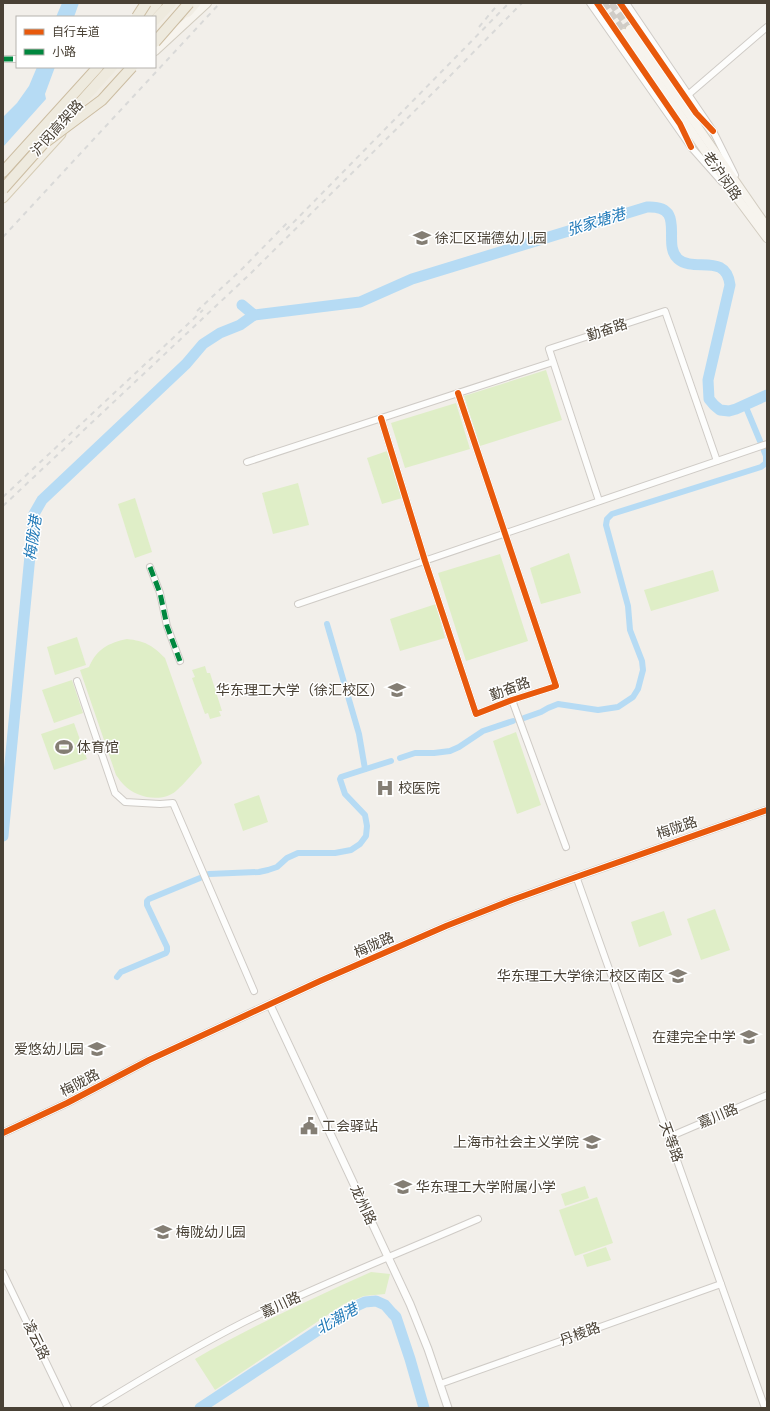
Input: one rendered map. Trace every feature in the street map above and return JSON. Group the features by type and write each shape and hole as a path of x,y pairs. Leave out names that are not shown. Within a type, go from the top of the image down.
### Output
{"highway":[{"path":"138,16 148,3"},
{"path":"145,16 157,3"},
{"path":"157,24 171,3"},
{"path":"156,41 189,3"},
{"name":"沪闵高架路","path":"4,167 97,68"},
{"name":"沪闵高架路","path":"3,188 111,68"},
{"path":"43,144 102,100 131,68"}],"main road":[{"path":"157,24 179,3"},
{"path":"157,24 188,12 196,3"},
{"path":"156,50 207,3"},
{"name":"老沪闵路","path":"627,31 741,197 767,238"},
{"path":"4,167 91,68"},
{"path":"3,188 80,106 119,68"},
{"path":"102,100 137,68"},
{"path":"3,198 81,112 98,90"},
{"name":"老沪闵路","path":"741,197 767,227"}],"street":[{"path":"590,3 691,146 741,197"},
{"path":"626,3 713,131 741,197"},
{"path":"689,94 767,27"},
{"path":"3,58 16,59"},
{"name":"勤奋路","path":"553,362 549,349 665,311 717,461"},
{"path":"247,462 553,362 599,501"},
{"name":"勤奋路","path":"381,418 425,561 476,714 512,700 556,686 458,393"},
{"path":"298,604 767,444"},
{"path":"150,566 160,593 167,626 180,661"},
{"path":"77,681 116,793 125,802 160,804 173,803 254,991"},
{"path":"512,700 566,847"},
{"name":"梅陇路","path":"3,1133 67,1103 149,1060 327,978 458,921 576,876 767,810"},
{"name":"天等路","path":"576,876 765,1408"},
{"name":"龙州路","path":"270,1005 417,1320 448,1408"},
{"name":"嘉川路","path":"669,1137 767,1096"},
{"name":"嘉川路","path":"94,1408 148,1375 244,1322 300,1296 478,1219"},
{"name":"凌云路","path":"3,1273 68,1408"},
{"name":"丹棱路","path":"440,1384 721,1284"}],"green space":[{"path":"546,370 562,420 480,446 464,396"},
{"path":"456,403 470,449 405,468 391,423"},
{"path":"387,451 402,498 382,504 367,458"},
{"path":"298,483 309,525 273,534 262,493"},
{"path":"135,498 152,552 135,558 118,504"},
{"path":"569,553 581,593 541,604 530,568"},
{"path":"500,554 528,641 466,661 438,573"},
{"path":"713,570 719,591 651,611 644,590"},
{"path":"436,604 445,638 400,651 390,619"},
{"path":"77,637 86,665 55,675 47,647"},
{"path":"127,639 148,644 165,658 202,763 176,791 164,797 149,797 135,793 124,785 116,775 80,670 89,667 92,661 104,648"},
{"path":"205,666 207,673 210,673 222,711 219,711 221,716 210,719 208,713 205,714 192,678 195,677 192,670"},
{"path":"72,680 83,713 54,723 42,690"},
{"name":"体育馆","path":"74,723 87,759 54,770 41,734"},
{"path":"516,732 541,805 517,814 493,741"},
{"path":"259,795 268,822 243,831 234,804"},
{"path":"715,909 730,950 701,960 687,919"},
{"path":"664,911 672,935 639,947 631,922"},
{"path":"585,1186 589,1198 565,1206 561,1194"},
{"path":"597,1197 613,1243 575,1256 559,1210"},
{"path":"606,1247 611,1260 587,1267 583,1255"},
{"path":"371,1272 390,1274 385,1294 364,1296 344,1304 215,1390 195,1359 260,1324"}],"water":[{"path":"62,3 79,3 74,16 56,16"},
{"path":"37,68 55,68 45,94 46,99 3,147 3,117 17,103 29,86"}],"waterway":[{"name":"张家塘港","path":"242,305 254,315 360,302 412,279 647,207 659,208 667,212 670,219 672,227 673,252 678,259 685,263 716,266 722,269 727,275 730,285 708,380 709,399 720,410 729,411 767,395"},
{"name":"梅陇港","path":"3,836 34,514 42,500 186,364 203,344 220,333 240,325 254,315"},
{"path":"745,405 760,441"},
{"path":"524,718 558,704 598,710 618,707 633,697 638,689 643,670 642,661 630,630 628,606 606,525 607,519 612,514 761,467 766,463 764,451"},
{"path":"327,624 359,734 365,769"},
{"path":"400,758 415,753 450,751 459,747 483,731 513,721"},
{"path":"209,874 259,872 277,867 287,858 298,853 335,853 351,850 360,844 366,836 367,826 365,815 345,794 340,779 341,777 391,761"},
{"path":"117,977 121,972 166,953 167,951 167,947 147,905 147,901 200,878"},
{"name":"北潮港","path":"200,1408 352,1308 365,1302 376,1301 385,1305 396,1317 424,1408"}],"tunnel":[{"path":"603,3 624,33"},
{"path":"612,3 630,29"}],"railway":[{"path":"3,237 220,3"},
{"path":"479,27 499,3"},
{"path":"286,230 509,3"},
{"path":"3,506 250,274 522,3"},
{"path":"197,311 243,268 287,223"},
{"path":"3,497 203,310"}],"marked path":[{"path":"3,59 16,59"},
{"path":"150,567 160,593 167,626 180,661"}],"cycle path":[{"path":"597,3 680,124 691,147"},
{"path":"620,3 696,113 713,131"},
{"path":"381,418 425,561 476,714 512,700 556,686 458,393"},
{"path":"3,1133 67,1103 149,1060 320,981 446,926 512,900 767,810"}],"place":[{"name":"徐汇区瑞德幼儿园","path":"422,238"},
{"name":"华东理工大学（徐汇校区）","path":"397,690"},
{"name":"体育馆","path":"64,747"},
{"name":"校医院","path":"385,788"},
{"name":"华东理工大学徐汇校区南区","path":"678,976"},
{"name":"在建完全中学","path":"749,1037"},
{"name":"爱悠幼儿园","path":"97,1049"},
{"name":"工会驿站","path":"309,1126"},
{"name":"上海市社会主义学院","path":"592,1142"},
{"name":"华东理工大学附属小学","path":"403,1187"},
{"name":"梅陇幼儿园","path":"163,1232"}]}
